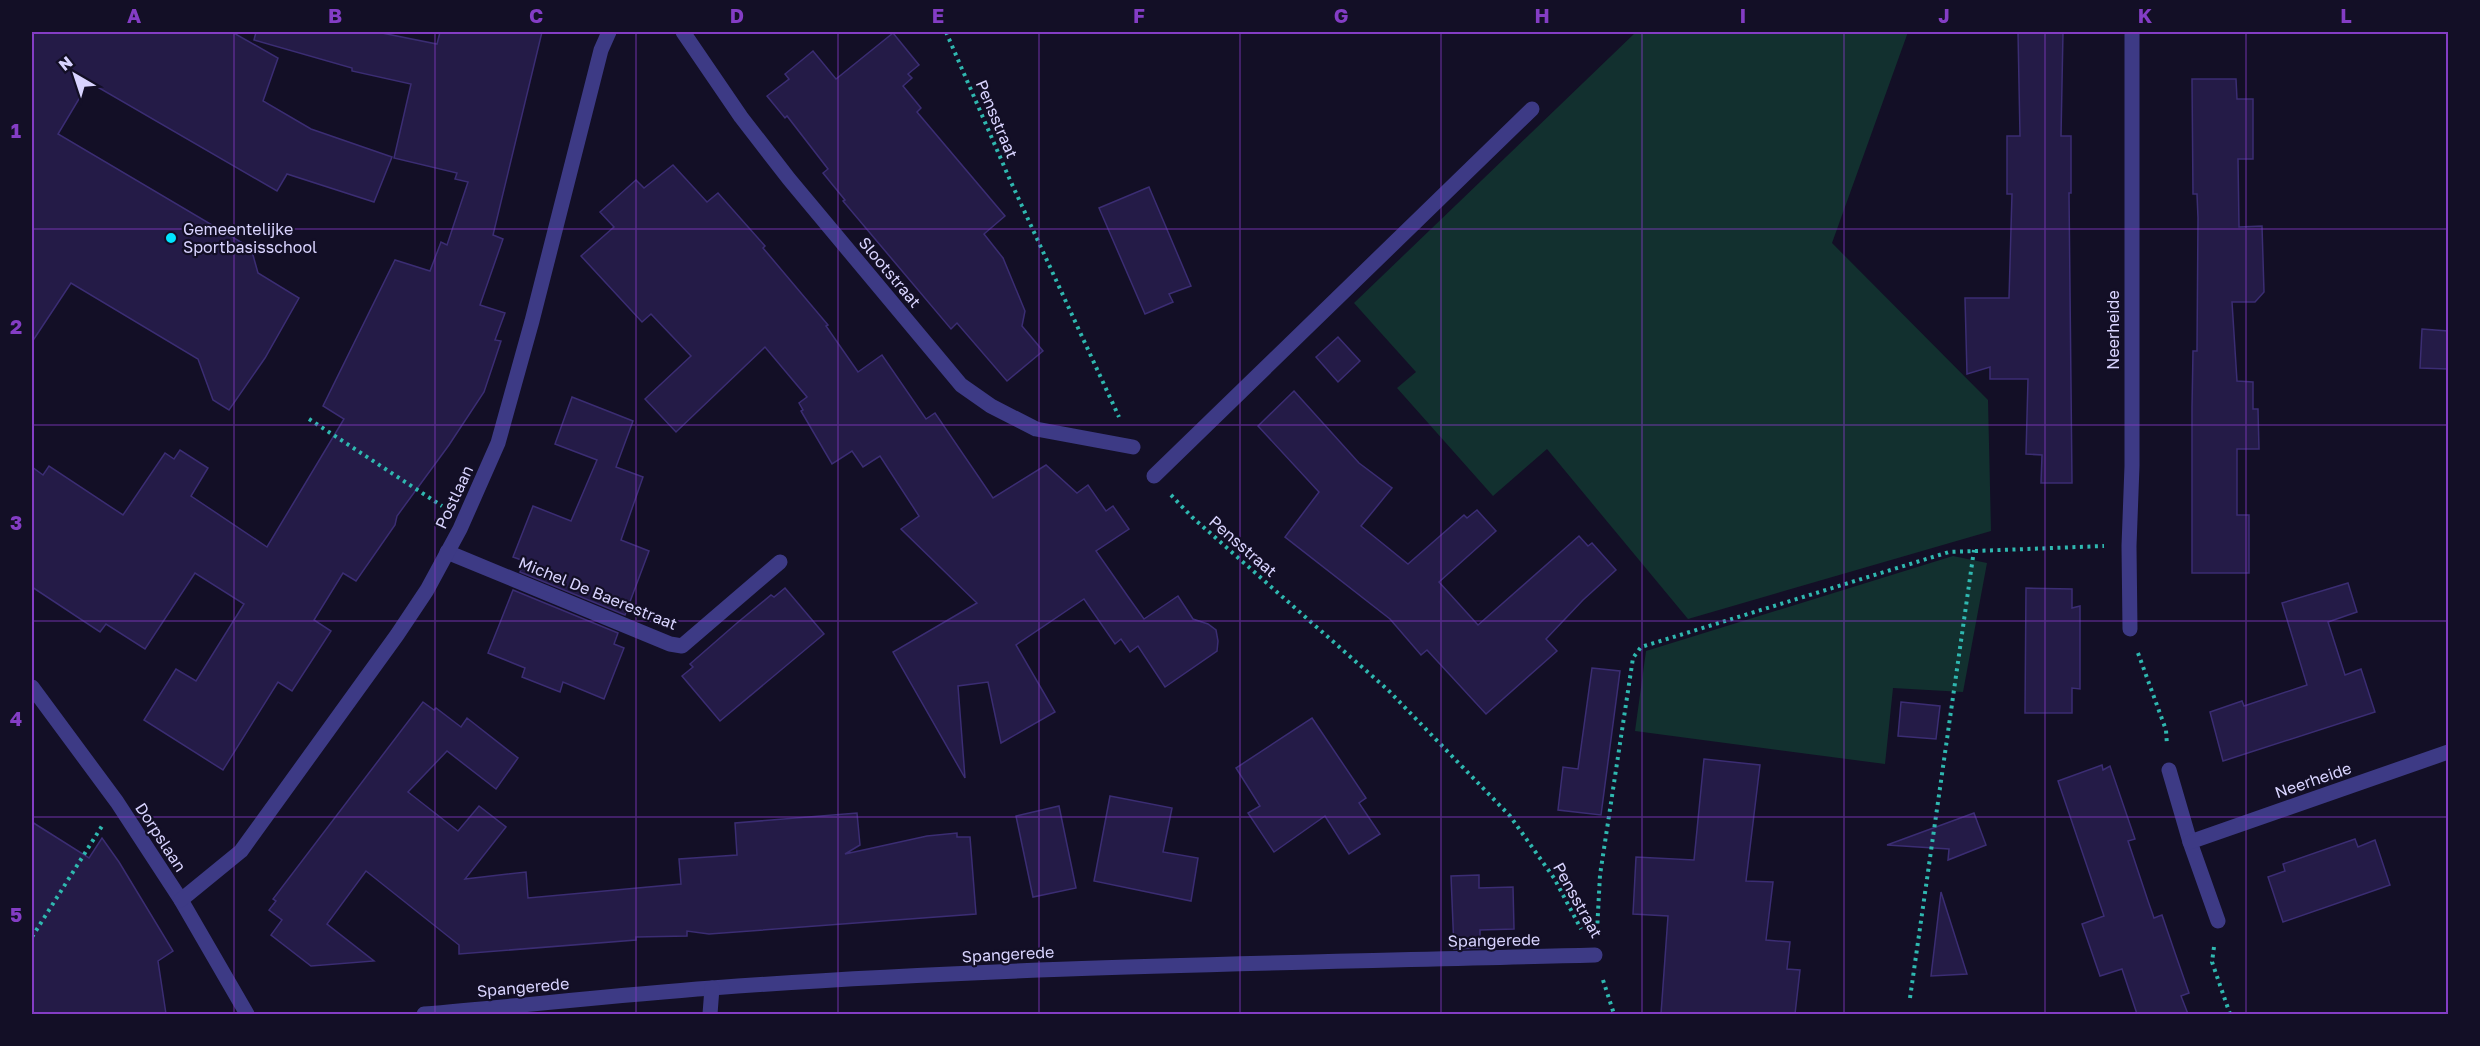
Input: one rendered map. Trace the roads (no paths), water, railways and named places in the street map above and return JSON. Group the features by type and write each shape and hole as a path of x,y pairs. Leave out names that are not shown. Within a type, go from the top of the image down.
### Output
{"street":[{"name":"Postlaan","path":"181,900 241,850 398,635 427,591 464,521 498,443 532,321 601,50 609,32"},
{"name":"Slootstraat","path":"683,32 741,117 789,179 961,385 991,406 1036,429 1133,447"},
{"name":"Neerheide","path":"2130,629 2132,32"},
{"path":"1154,476 1532,109"},
{"name":"Michel De Baerestraat","path":"447,552 670,644 682,646 780,562"},
{"name":"Dorpslaan","path":"32,687 117,802 181,900 247,1014"},
{"name":"Neerheide","path":"2190,842 2448,752"},
{"path":"2169,770 2190,842 2218,921"},
{"name":"Spangerede","path":"424,1014 712,988 1047,970 1595,955"},
{"path":"710,1014 712,988"}],"place":[{"name":"Gemeentelijke Sportbasisschool","path":"171,238"}]}
